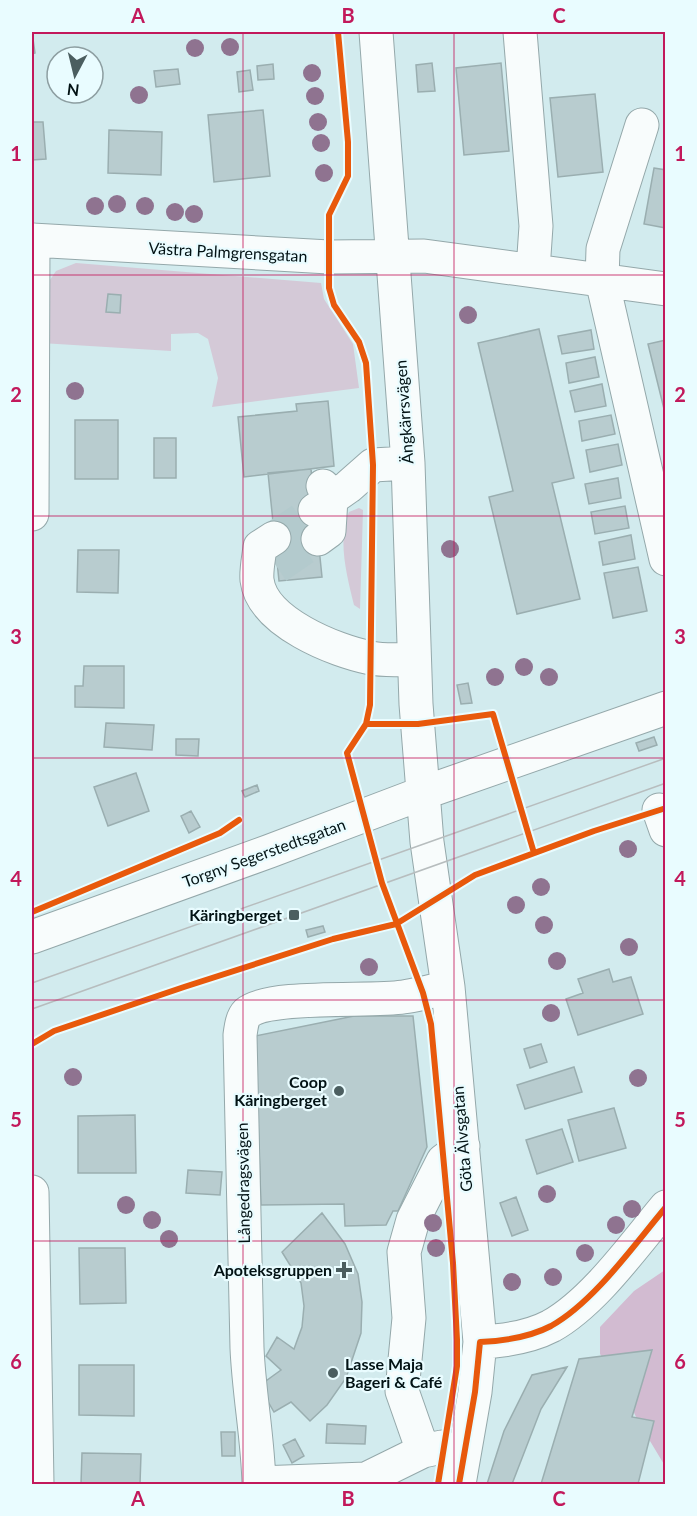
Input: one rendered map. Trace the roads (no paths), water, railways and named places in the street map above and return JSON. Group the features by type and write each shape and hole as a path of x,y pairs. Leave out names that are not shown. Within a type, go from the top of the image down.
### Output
{"street":[{"name":"Ängkärrsvägen","path":"376,32 408,463 413,660 423,793"},
{"path":"520,32 536,226 532,270"},
{"path":"642,124 603,249 602,280 666,559"},
{"name":"Västra Palmgrensgatan","path":"32,240 329,257 424,256 666,289"},
{"path":"32,240 32,514"},
{"path":"318,510 373,465 408,463"},
{"path":"268,549 264,599 286,622 307,635 372,659 413,660"},
{"name":"Torgny Segerstedtsgatan","path":"32,937 423,793 666,708"},
{"name":"Göta Älvsgatan","path":"423,793 448,987 480,1342 475,1392 459,1485"},
{"name":"Långedragsvägen","path":"259,1484 257,1432 249,1380 246,1337 240,1035 243,1022 247,1013 263,1006 309,1000 402,998 448,987"},
{"path":"423,1451 402,1391 409,1317 404,1252 413,1220 443,1161 463,1146"},
{"path":"32,1192 37,1485"},
{"path":"480,1342 504,1342 551,1326 590,1296 666,1208"},
{"path":"259,1484 366,1479 423,1451 465,1445"}],"tunnel":[{"path":"274,538 315,510"},
{"path":"277,567 318,539"}],"tram line":[{"path":"32,983 666,758"},
{"path":"32,1009 666,783"}],"place":[{"name":"Käringberget","path":"294,915"},
{"name":"Coop Käringberget","path":"339,1091"},
{"name":"Apoteksgruppen","path":"344,1270"},
{"name":"Lasse Maja Bageri & Café","path":"333,1373"}]}
